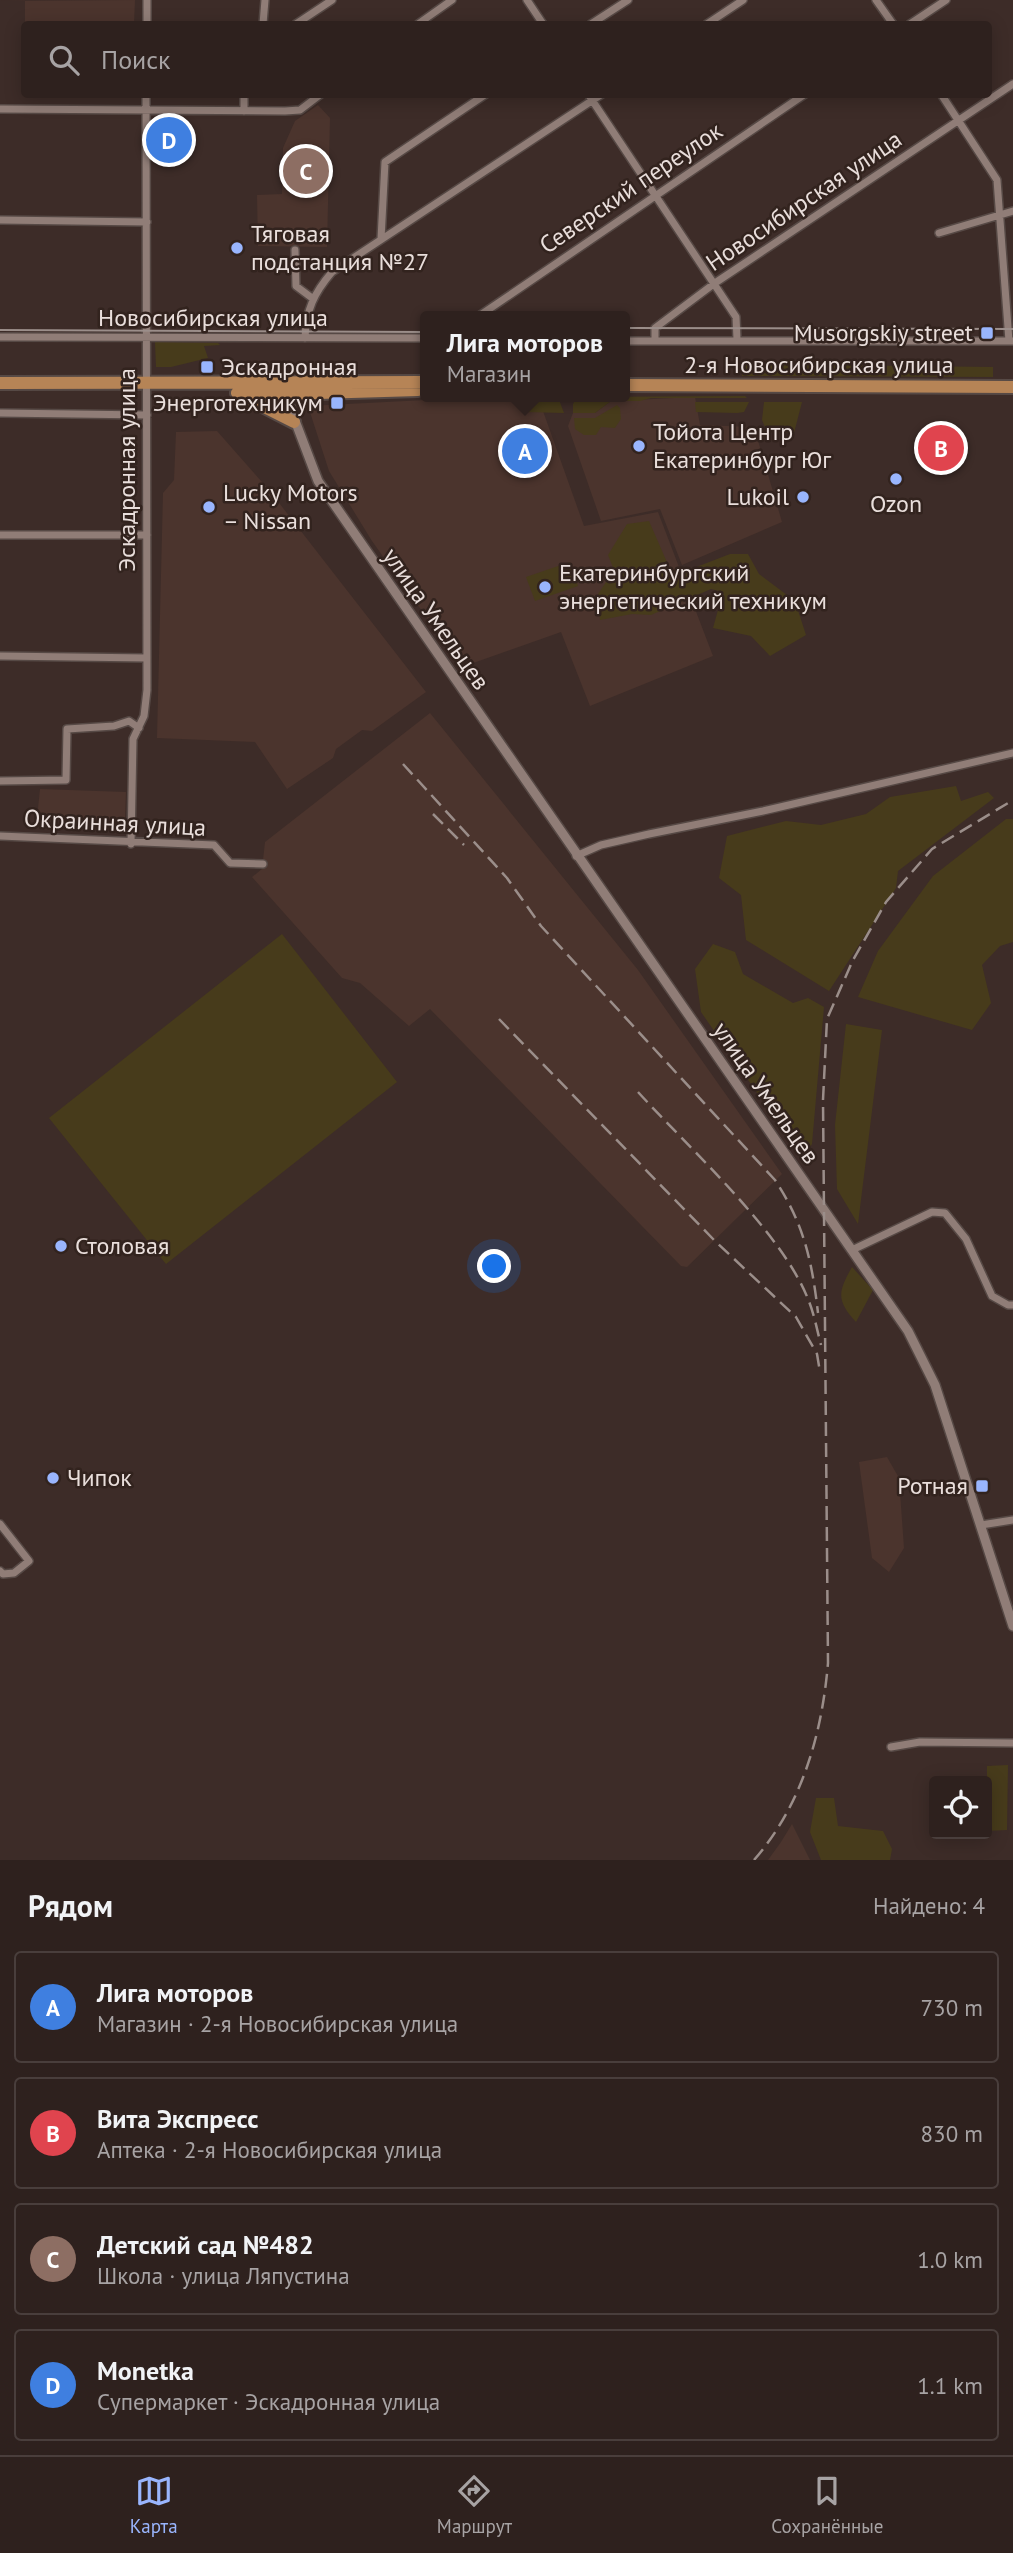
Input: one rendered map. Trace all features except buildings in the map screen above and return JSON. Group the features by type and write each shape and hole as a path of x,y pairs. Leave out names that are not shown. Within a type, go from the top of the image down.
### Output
{"main road":[{"path":"283,388 420,382"},
{"path":"0,383 420,389"},
{"path":"221,385 293,422"},
{"name":"2-я Новосибирская улица","path":"630,385 1013,387"}],"street":[{"path":"147,0 147,21"},
{"path":"263,21 265,0"},
{"path":"300,21 332,0"},
{"path":"422,21 452,0"},
{"path":"527,0 541,21"},
{"path":"596,21 628,0"},
{"path":"712,21 743,0"},
{"path":"876,0 891,21"},
{"path":"914,21 946,0"},
{"name":"Новосибирская улица","path":"655,341 655,328 715,283 1013,84"},
{"name":"Эскадронная улица","path":"131,844 133,739 144,716 147,658 146,98"},
{"path":"244,98 244,111"},
{"path":"0,110 300,110 316,98"},
{"path":"382,239 385,162 479,98"},
{"path":"305,338 306,318 312,298 332,272 590,98 736,317 737,339"},
{"name":"Северский переулок","path":"486,311 799,98"},
{"path":"630,341 1011,341 997,180 944,98"},
{"path":"939,233 1013,211"},
{"path":"0,220 147,222"},
{"path":"295,250 296,286 312,298"},
{"name":"Новосибирская улица","path":"0,337 420,338"},
{"name":"улица Умельцев","path":"283,388 293,422 318,481 852,1250 924,1358 1013,1626"},
{"path":"0,413 147,415"},
{"path":"0,535 147,534"},
{"path":"0,656 147,658"},
{"path":"0,781 66,780 67,729 114,726 129,721 139,728"},
{"path":"576,856 613,842 1013,752"},
{"name":"Окраинная улица","path":"0,836 131,844 214,845 230,863 263,864"},
{"path":"852,1250 932,1212 945,1213 966,1239 992,1296 1013,1305"},
{"path":"981,1525 1013,1520"},
{"path":"0,1524 29,1561 14,1573 3,1574 0,1571"},
{"path":"891,1746 920,1742 1013,1744"}],"shaded area":[{"path":"135,0 134,21 25,21 25,1 0,1"},
{"path":"318,105 330,118 327,247 258,246 257,195 282,194 283,148 295,121"},
{"path":"155,342 220,345 204,346 208,358 171,367 156,367"},
{"path":"742,364 993,367 993,377 742,376"},
{"path":"630,397 747,398 651,398 630,401"},
{"path":"695,397 700,425 754,427 782,522 682,565 660,509 601,521 568,426 573,413 595,413 610,402"},
{"name":"Екатеринбургский энергетический техникум","path":"420,400 540,402 584,526 658,512 713,656 590,706 561,632 462,667 372,541 329,471 308,406"},
{"path":"516,402 560,402 564,413 526,412 525,403"},
{"path":"610,402 595,413 573,413 573,404"},
{"path":"695,402 749,402 744,412 737,413 696,412"},
{"path":"764,402 802,402 794,433 767,432 762,420"},
{"path":"617,405 621,419 615,428 601,427 596,435 584,435 575,429 574,418 595,418"},
{"path":"217,431 269,490 426,692 372,731 362,730 336,749 333,758 287,789 255,742 157,738 163,493 174,480 176,432"},
{"path":"649,521 673,576 730,554 748,554 759,574 795,601 806,635 770,656 751,636 713,628 723,592 711,589 651,615 632,614 600,620 598,594 614,570 608,555 627,524"},
{"path":"570,562 578,586 535,601 526,577"},
{"path":"430,713 638,970 782,1174 687,1267 681,1266 430,1009 409,1026 360,983 342,978 252,877 262,869 265,842"},
{"path":"956,786 961,801 988,792 994,798 898,871 896,888 829,991 746,940 741,895 719,878 727,836 786,821 821,825 866,814 890,797"},
{"path":"40,789 126,792 125,820 37,818"},
{"path":"1006,819 1013,819 1013,942 1000,946 982,965 991,1003 972,1030 858,997 878,951 933,876"},
{"path":"282,934 397,1082 166,1264 49,1118"},
{"path":"713,944 735,952 743,974 793,1003 808,998 824,1007 812,1144 803,1159 701,1012 695,969"},
{"path":"846,1024 882,1030 858,1224 837,1189 835,1125"},
{"path":"852,1267 873,1290 856,1322 845,1308 841,1296"},
{"path":"887,1457 899,1478 904,1548 889,1572 872,1558 859,1462"},
{"path":"1008,1765 1007,1830 992,1831 992,1776 987,1776 987,1766"},
{"path":"816,1798 834,1798 838,1826 883,1831 892,1849 890,1860 821,1860 810,1832"},
{"path":"792,1824 810,1860 768,1860 781,1842"}],"tram line":[{"path":"630,328 1013,329"},
{"path":"0,330 420,332"}],"railway":[{"path":"403,764 507,878 541,926 775,1180 800,1228 813,1276 818,1313"},
{"path":"754,1860 785,1816 807,1768 821,1716 828,1663 823,1100 827,1019 853,960 886,902 932,849 1013,800"},
{"path":"433,814 464,845"},
{"path":"499,1019 715,1241 796,1317 817,1354 820,1372"},
{"path":"638,1092 732,1191 777,1246 808,1299 821,1345"}],"place":[{"name":"Monetka","path":"169,140"},
{"name":"Детский сад №482","path":"306,171"},
{"name":"Тяговая подстанция №27","path":"237,248"},
{"name":"Musorgskiy street","path":"987,333"},
{"name":"Эскадронная","path":"207,367"},
{"name":"Энерготехникум","path":"337,403"},
{"name":"Тойота Центр Екатеринбург Юг","path":"639,446"},
{"name":"Вита Экспресс","path":"941,448"},
{"name":"Лига моторов","path":"525,451"},
{"name":"Ozon","path":"896,479"},
{"name":"Lukoil","path":"803,497"},
{"name":"Lucky Motors – Nissan","path":"209,507"},
{"name":"Екатеринбургский энергетический техникум","path":"545,587"},
{"name":"Столовая","path":"61,1246"},
{"name":"Чипок","path":"53,1478"},
{"name":"Ротная","path":"982,1486"}]}
